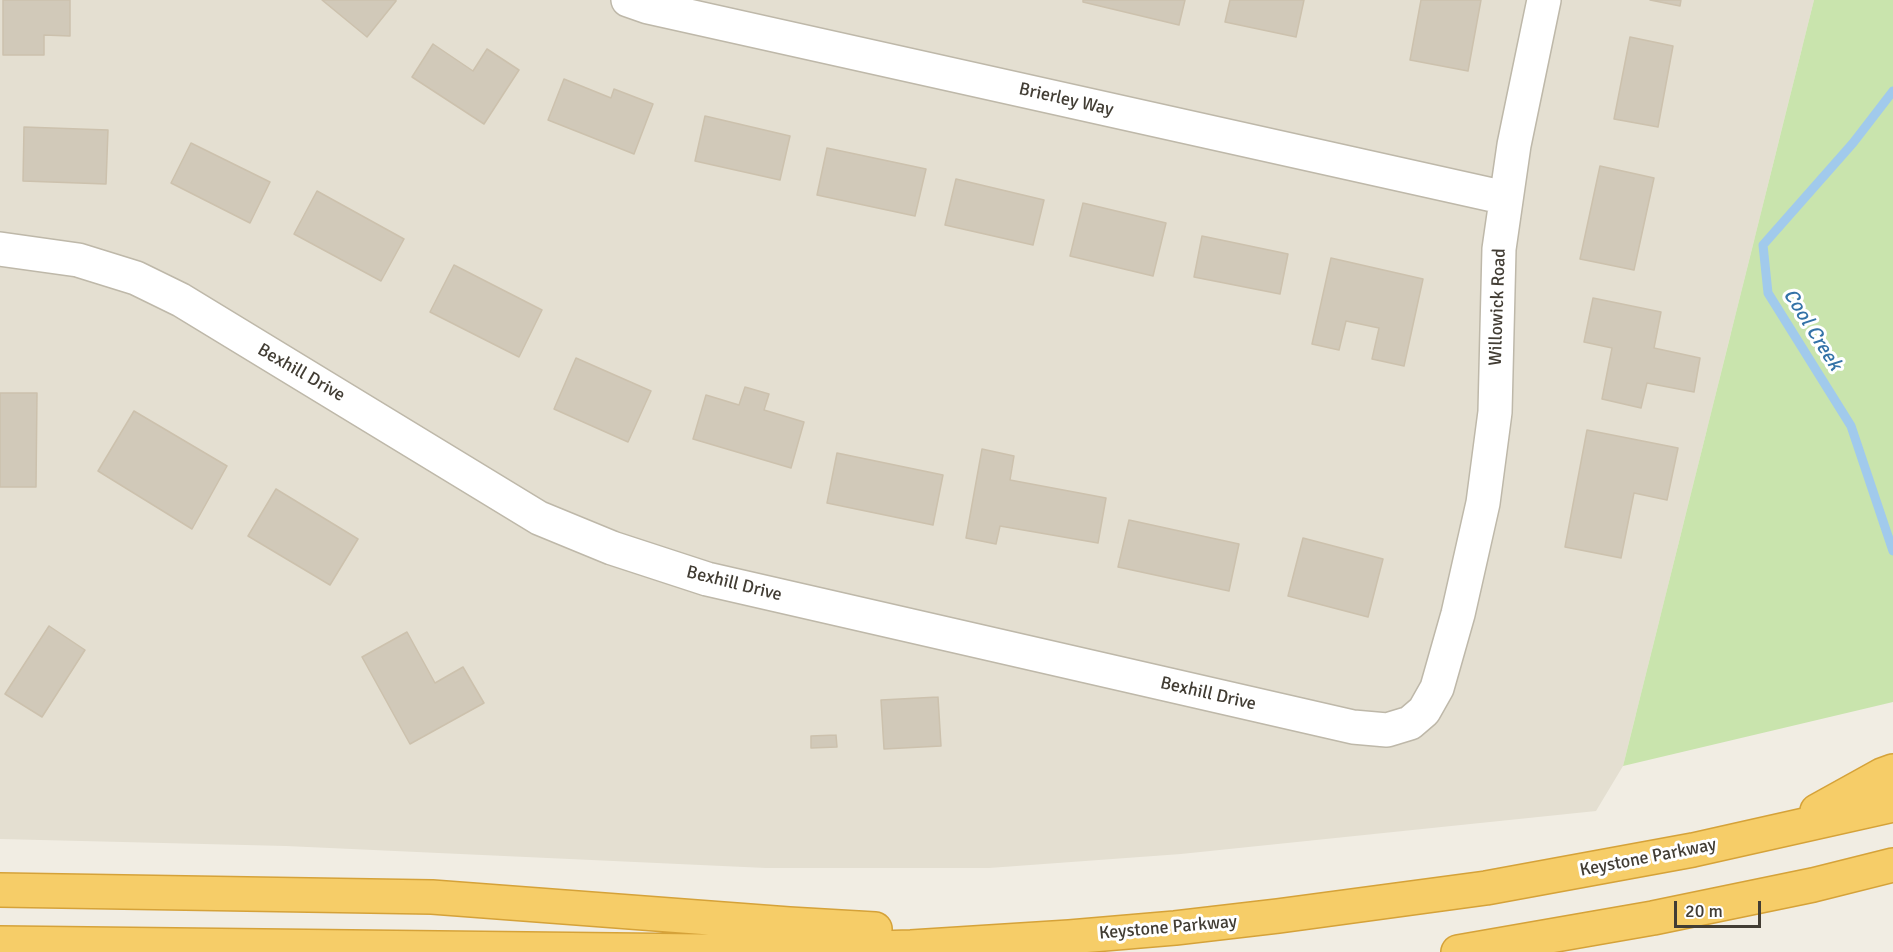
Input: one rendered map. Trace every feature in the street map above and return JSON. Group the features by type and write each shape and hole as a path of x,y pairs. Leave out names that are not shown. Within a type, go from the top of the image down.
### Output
{"highway":[{"path":"1779,831 1893,771"},
{"name":"Keystone Parkway","path":"0,943 714,951 911,947 1069,937 1196,926 1428,897 1590,870 1779,831 1893,804"},
{"path":"1458,952 1642,920 1813,885 1893,865"},
{"path":"1813,885 1893,882"},
{"path":"0,890 432,897 789,924 1069,937"}],"street":[{"name":"Brierley Way","path":"628,0 648,7 1506,198"},
{"name":"Willowick Road","path":"1458,614 1483,503 1495,412 1499,249 1506,198 1514,145 1545,0"},
{"name":"Bexhill Drive","path":"0,249 78,260 136,278 181,300 539,518 612,548 706,579 1353,727 1387,730 1410,723 1424,711 1437,688 1458,614"}],"shaded area":[{"path":"0,0 1814,0 1623,766 1596,811 1181,854 989,868 766,868 286,846 0,839"}],"green space":[{"path":"1814,0 1893,0 1893,702 1623,766"}],"building":[{"path":"3,0 70,0 70,36 44,35 44,55 3,55"},
{"path":"322,0 396,0 396,1 367,37"},
{"path":"1083,0 1185,0 1179,25 1083,2"},
{"path":"1230,0 1304,0 1296,37 1225,22"},
{"path":"1421,0 1481,0 1468,71 1410,60"},
{"path":"1650,0 1681,0 1680,6"},
{"path":"1630,37 1673,46 1658,127 1614,119"},
{"path":"433,44 473,71 487,49 519,70 484,124 412,77"},
{"path":"564,79 611,98 614,89 653,104 634,154 548,120"},
{"path":"705,116 790,136 780,180 695,161"},
{"path":"24,127 108,130 106,184 23,181"},
{"path":"191,143 270,182 250,223 171,183"},
{"path":"827,148 926,169 915,216 817,195"},
{"path":"1600,166 1654,178 1634,270 1580,259"},
{"path":"956,179 1044,200 1033,245 945,225"},
{"path":"317,191 404,239 381,281 294,234"},
{"path":"1083,203 1166,223 1153,276 1070,256"},
{"path":"1202,236 1288,254 1280,294 1194,277"},
{"path":"1331,258 1423,279 1404,366 1372,359 1379,328 1346,321 1339,350 1312,344"},
{"path":"454,265 542,310 519,357 430,312"},
{"path":"1593,298 1661,312 1654,348 1700,358 1694,392 1647,383 1641,408 1602,399 1612,348 1584,342"},
{"path":"576,358 651,391 628,442 554,409"},
{"path":"745,387 769,394 764,410 804,422 791,468 693,439 706,395 739,405"},
{"path":"0,393 37,393 36,487 0,487"},
{"path":"134,411 227,466 192,529 98,471"},
{"path":"1587,430 1678,448 1667,500 1634,493 1621,558 1565,547"},
{"path":"982,449 1014,456 1010,480 1106,498 1098,543 1000,526 996,544 966,538"},
{"path":"837,453 943,475 933,525 827,503"},
{"path":"276,489 358,539 330,585 248,536"},
{"path":"1129,520 1239,544 1229,591 1118,567"},
{"path":"1303,538 1383,559 1368,617 1288,596"},
{"path":"49,626 85,650 42,717 5,694"},
{"path":"407,632 435,683 463,667 484,703 410,744 362,657"},
{"path":"938,697 941,746 884,749 881,700"},
{"path":"836,735 837,747 811,748 811,736"}],"waterway":[{"name":"Cool Creek","path":"1893,91 1853,143 1763,245 1768,293 1851,426 1893,551"}]}
